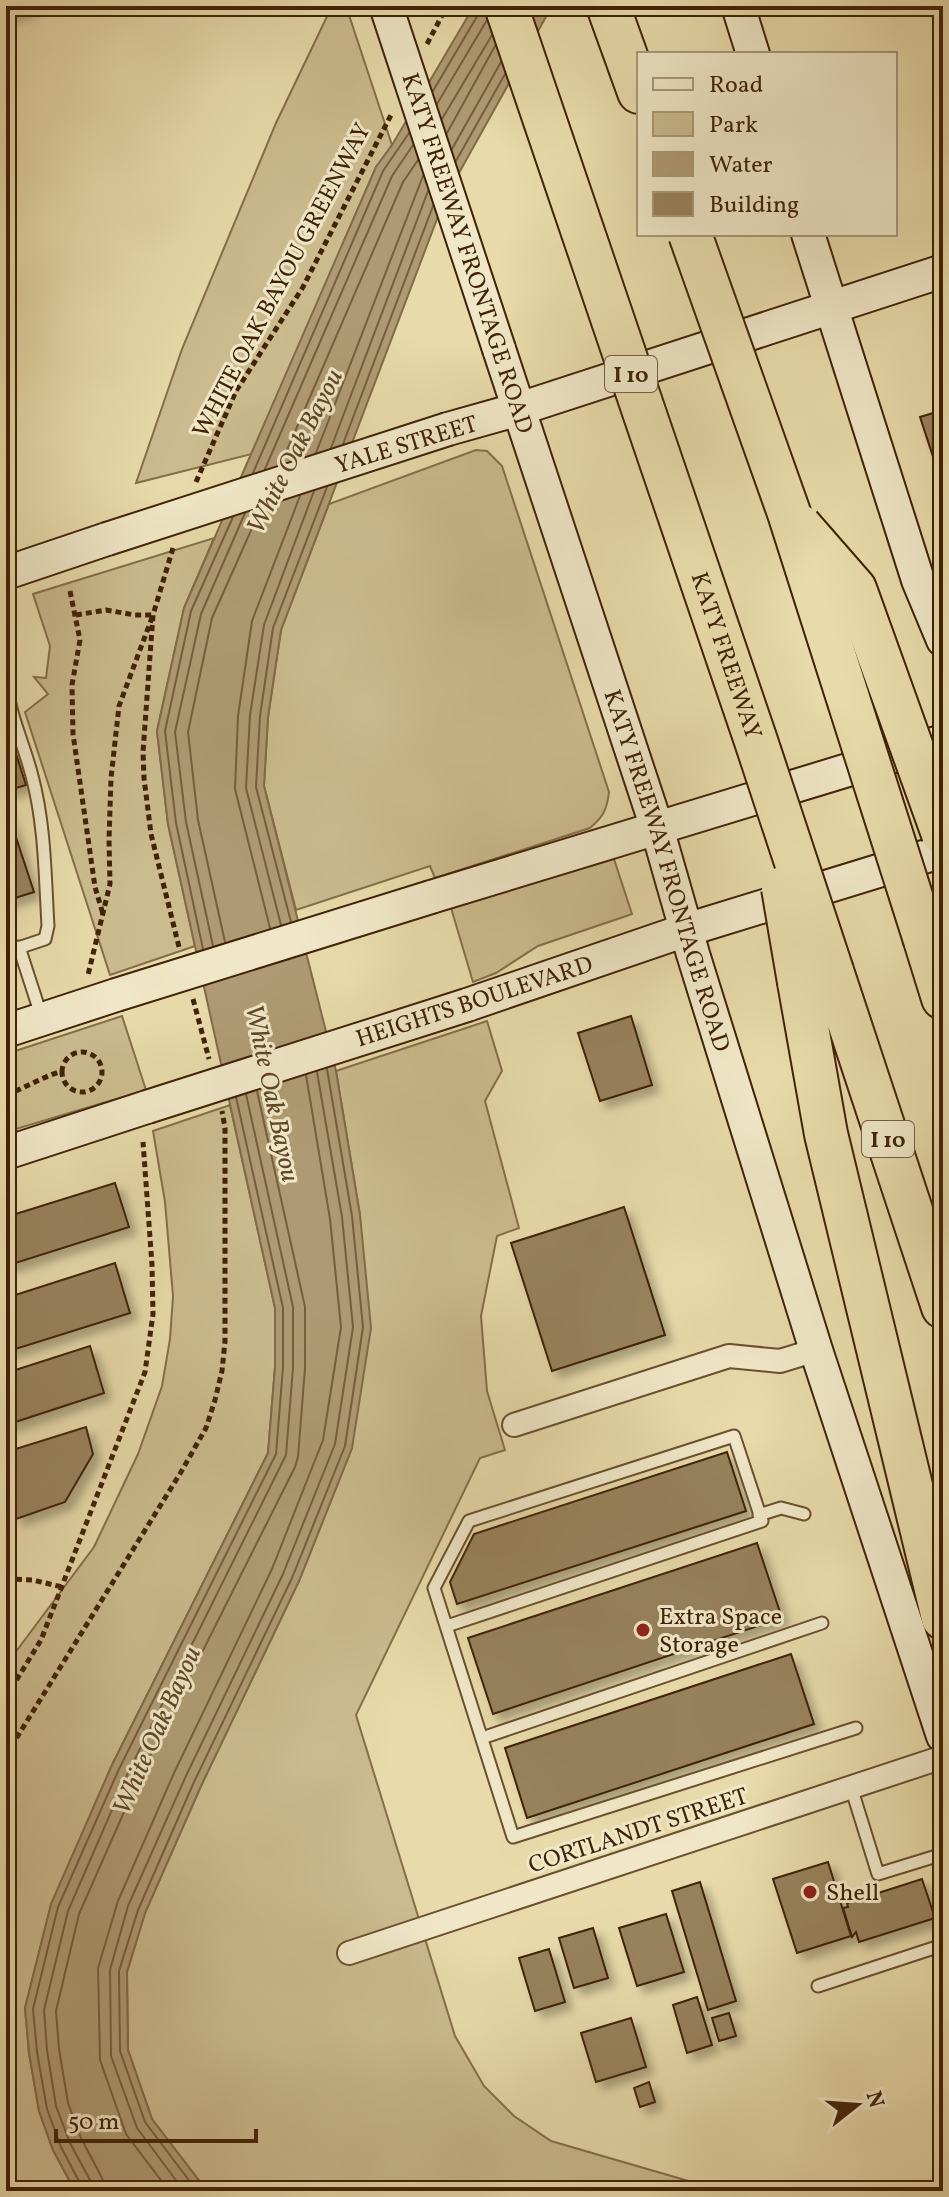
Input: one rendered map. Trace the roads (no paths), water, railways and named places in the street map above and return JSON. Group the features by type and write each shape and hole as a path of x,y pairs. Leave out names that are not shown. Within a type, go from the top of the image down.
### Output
{"highway":[{"name":"KATY FREEWAY","path":"506,6 756,741 816,977"},
{"path":"608,6 637,86"},
{"path":"691,236 789,513 943,998"},
{"path":"789,513 855,589 943,834"},
{"path":"816,977 826,1134 943,1618"},
{"name":"I 10","path":"816,977 943,1307"}],"main road":[{"name":"KATY FREEWAY FRONTAGE ROAD","path":"386,6 657,828 816,1350 943,1736"},
{"path":"738,6 752,52"},
{"path":"809,236 918,580 943,640"},
{"name":"YALE STREET","path":"6,573 943,271"},
{"path":"6,1031 943,741"},
{"name":"HEIGHTS BOULEVARD","path":"6,1153 467,1005 686,930 943,851"}],"street":[{"path":"514,1425 729,1356 780,1361 816,1350"},
{"name":"CORTLANDT STREET","path":"349,1953 943,1757"}],"lane":[{"path":"6,679 7,694 33,777 41,825 48,926 45,939 6,952"},
{"path":"19,947 42,1019"},
{"path":"447,1626 762,1521 734,1436 469,1521 434,1588 513,1837 856,1728"},
{"path":"759,1515 781,1508 804,1514"},
{"path":"482,1738 822,1623"},
{"path":"851,1787 878,1874 943,1854"},
{"path":"818,1986 943,1945"}],"water":[{"name":"White Oak Bayou","path":"474,6 552,6 445,198 281,630 268,717 264,786 336,1071 360,1215 371,1328 352,1448 299,1581 201,1786 145,1913 127,1972 128,2050 152,2119 207,2191 75,2191 53,2150 39,2111 25,2008 51,1904 112,1765 268,1453 275,1367 275,1308 168,824 157,731 184,608 376,167"}],"place":[{"name":"Extra Space Storage","path":"643,1630"},
{"name":"Shell","path":"810,1892"}]}
